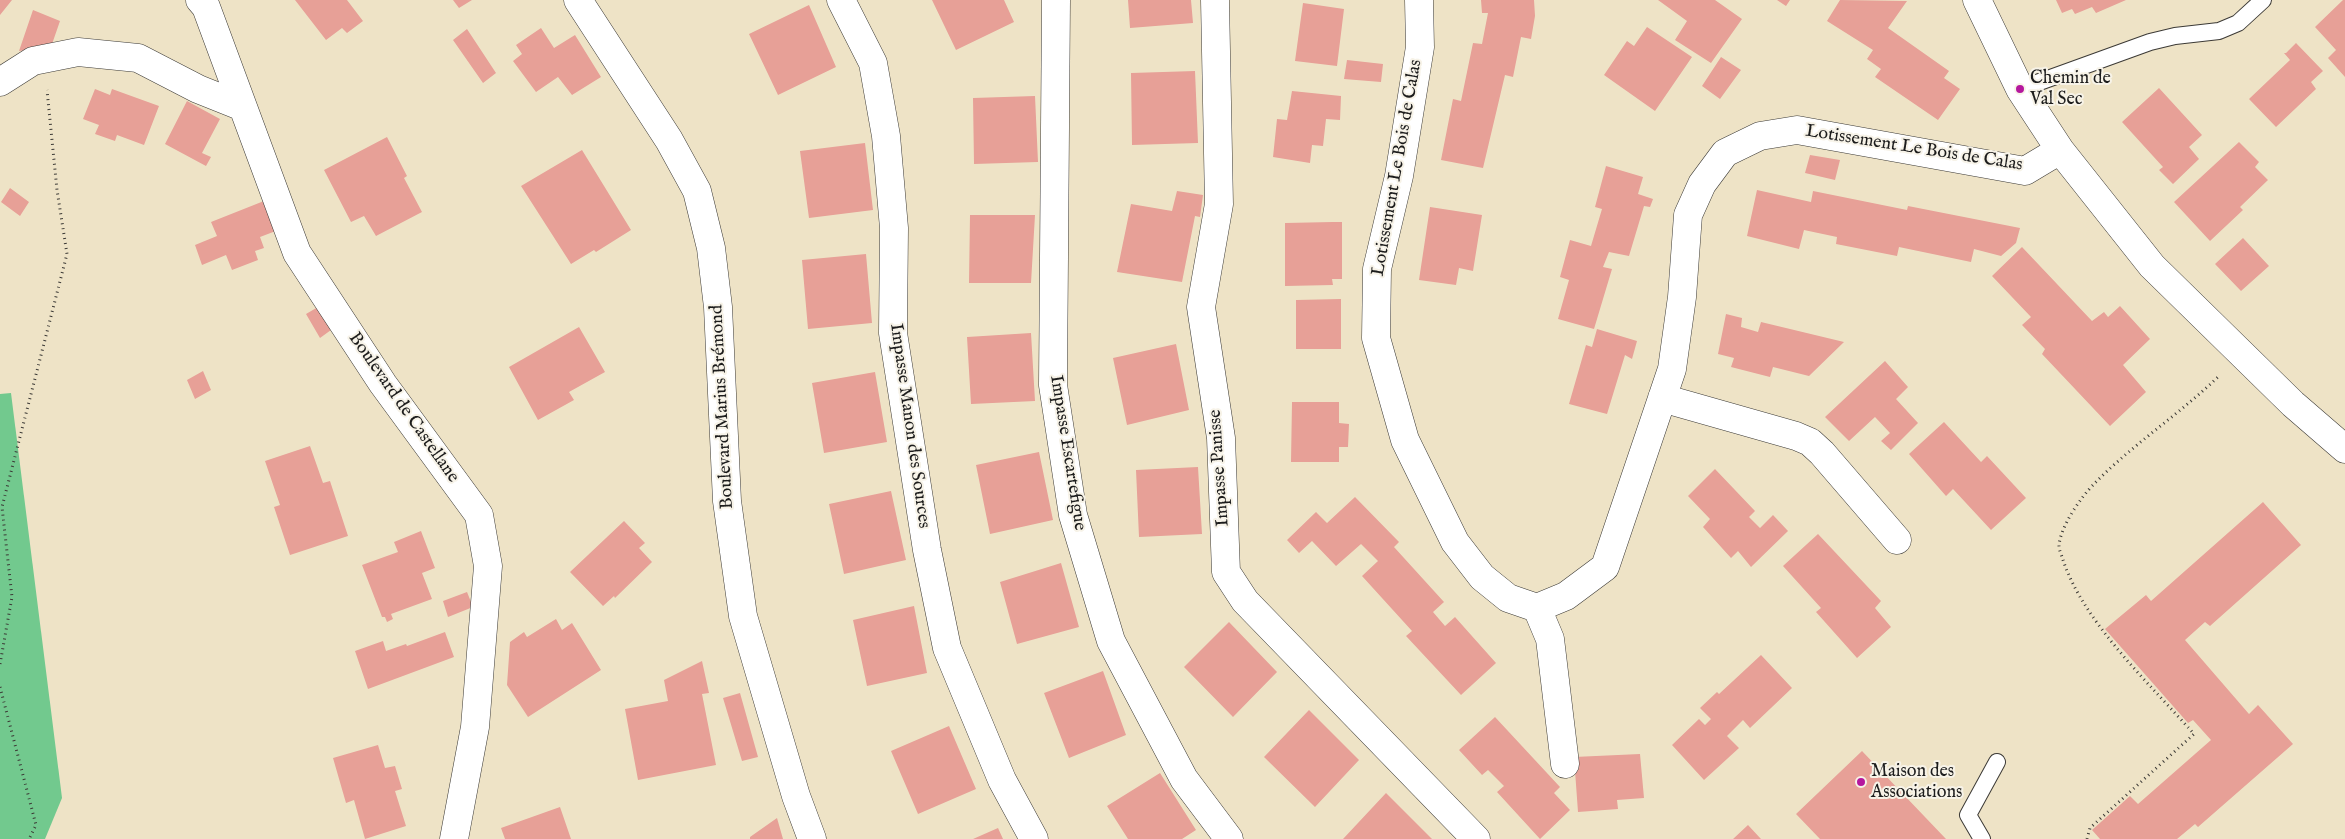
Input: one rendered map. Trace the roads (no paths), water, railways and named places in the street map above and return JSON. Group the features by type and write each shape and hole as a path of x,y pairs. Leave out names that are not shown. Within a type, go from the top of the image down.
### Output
{"street":[{"name":"Boulevard de Castellane","path":"200,0 206,8 297,252 383,384 479,515 488,566 475,727 454,839"},
{"name":"Boulevard Marius Brémond","path":"578,0 669,140 697,191 711,248 718,307 727,500 743,616 796,796 812,839"},
{"name":"Impasse Manon des Sources","path":"841,0 873,64 886,136 894,228 893,333 927,550 947,648 1002,780 1034,839"},
{"name":"Impasse Escartefigue","path":"1056,0 1053,385 1073,515 1111,641 1184,779 1229,839"},
{"name":"Impasse Panisse","path":"1215,0 1219,204 1201,307 1221,438 1226,572 1245,601 1476,839"},
{"name":"Lotissement Le Bois de Calas","path":"1419,0 1418,56 1399,176 1377,269 1376,338 1405,440 1455,542 1482,577 1508,598 1537,608 1566,596 1605,567 1672,369 1682,297 1688,215 1702,184 1724,153 1760,136 1797,130 2025,172 2060,150"},
{"path":"1977,0 2020,90 2060,150 2152,266 2292,404 2345,449"},
{"path":"0,82 34,61 78,52 138,58 198,89 243,107"},
{"path":"1662,398 1796,436 1810,442 1822,453 1897,540"},
{"path":"1537,608 1550,639 1565,764"}],"lane":[{"path":"2020,90 2150,42 2175,36 2218,31 2238,23 2263,0"},
{"path":"1982,839 1968,816 1997,762"}],"place":[{"name":"Chemin de Val Sec","path":"2020,89"},
{"name":"Maison des Associations","path":"1861,782"}]}
